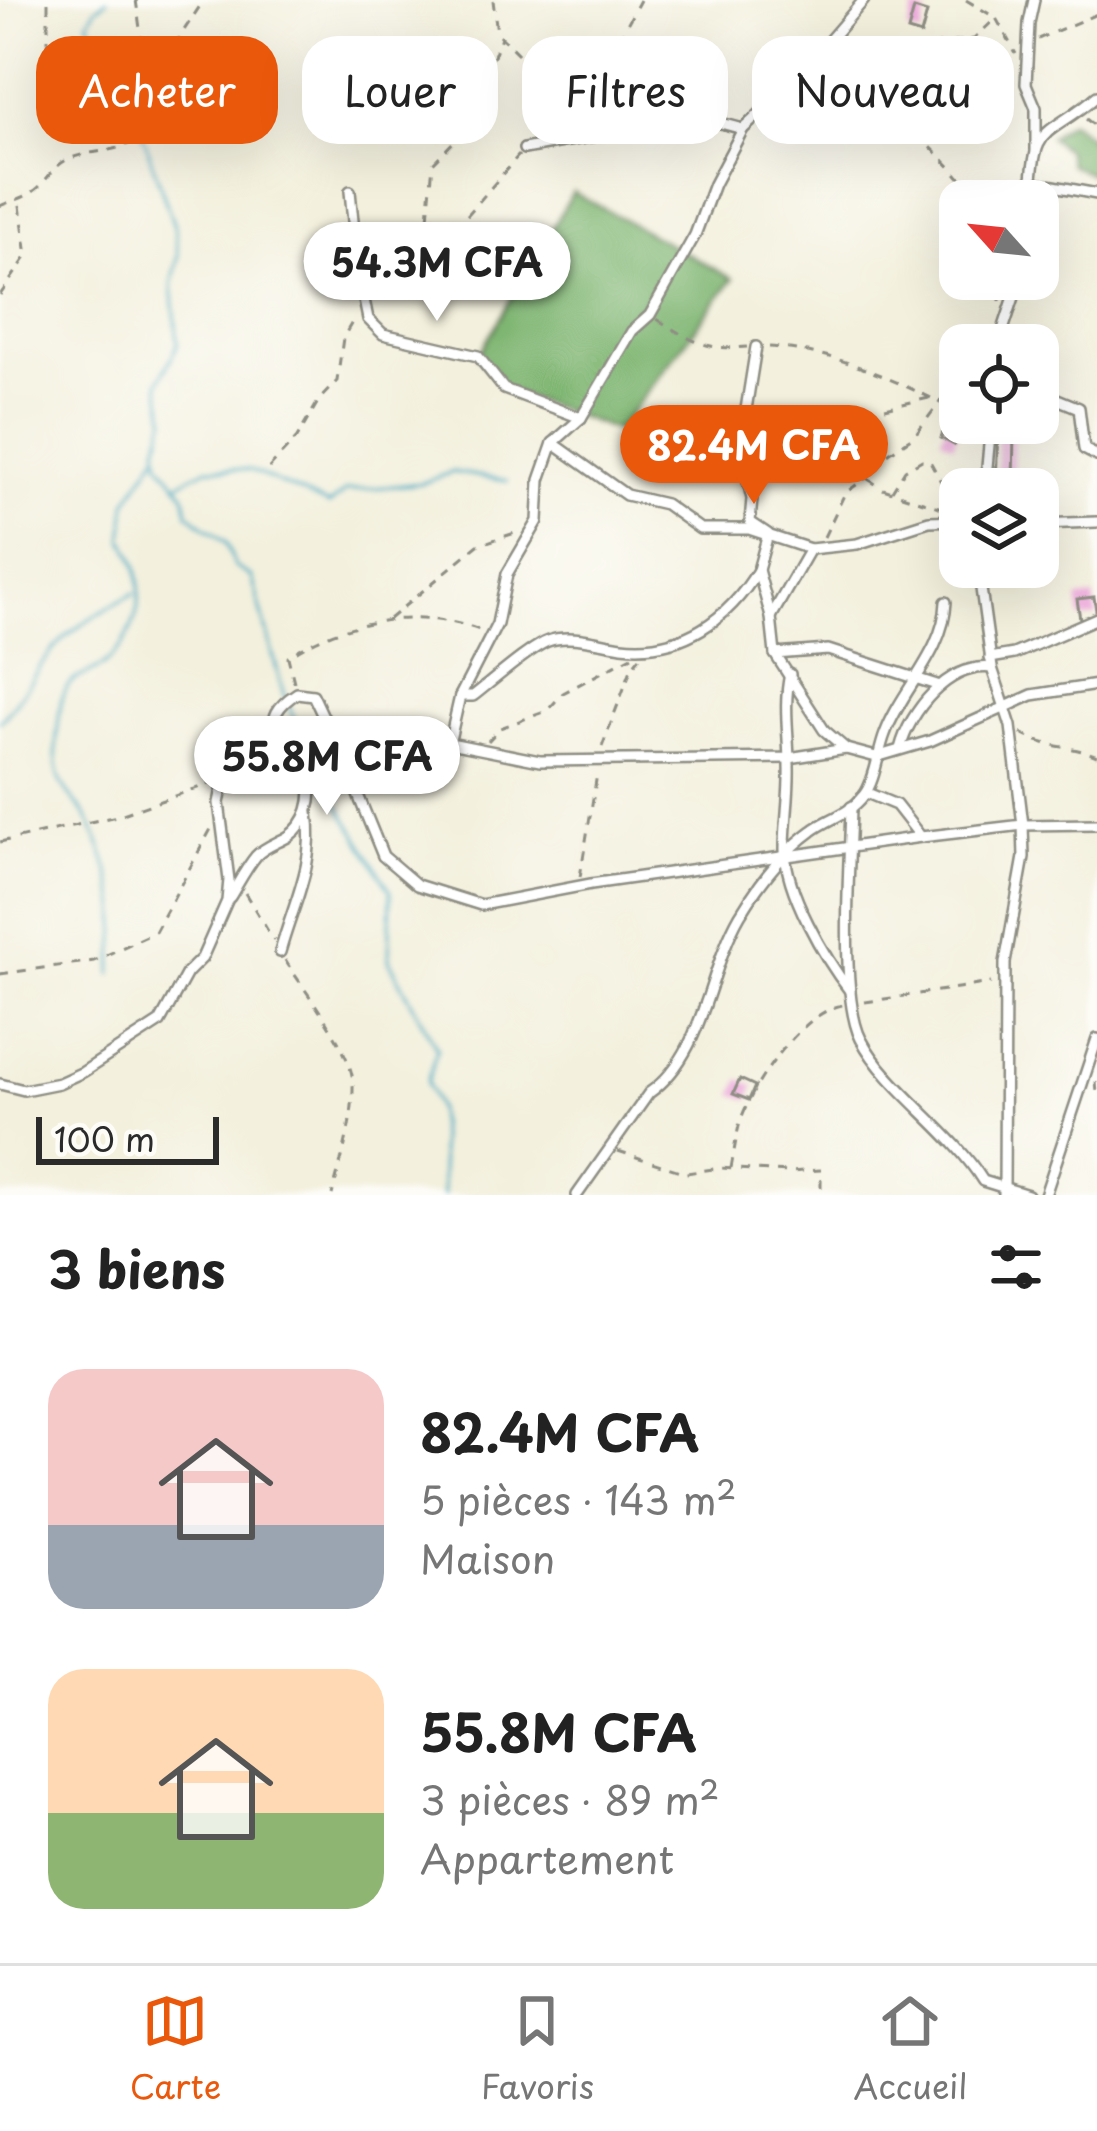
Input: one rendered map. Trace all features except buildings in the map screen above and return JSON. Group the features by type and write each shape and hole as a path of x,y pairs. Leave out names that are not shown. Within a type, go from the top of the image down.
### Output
{"street":[{"path":"449,744 460,696 496,624 506,574 538,521 540,480 553,443 580,418 632,331 650,315 695,235 714,184 743,129 791,85 864,0"},
{"path":"1031,180 1036,108 1026,84 1034,0"},
{"path":"1036,150 1050,127 1097,96"},
{"path":"524,149 698,117 743,129"},
{"path":"1059,187 1097,194"},
{"path":"350,191 368,320 383,334 478,356 504,388 580,418"},
{"path":"756,347 740,447 752,499 750,521 768,534"},
{"path":"1059,400 1079,408 1084,449 1097,456"},
{"path":"553,443 626,495 665,504 700,529 749,529 810,549 857,544 939,520"},
{"path":"1059,523 1097,522"},
{"path":"460,696 473,696 552,640 667,645 728,613 758,569 768,534"},
{"path":"771,617 810,549"},
{"path":"758,569 776,654 824,730 846,748 876,757 1032,695 1097,685"},
{"path":"981,588 991,663 1011,726 1023,825 1024,857 1010,918 1005,981 1004,1192"},
{"path":"577,1195 649,1093 681,1063 741,914 784,855 815,827 835,821 867,793 890,718 939,635 946,602"},
{"path":"900,750 916,712 940,686 1097,618"},
{"path":"776,654 828,650 940,686"},
{"path":"790,674 784,701 789,758 784,855 826,962 850,991"},
{"path":"226,901 229,872 219,803 230,775 270,747 280,705 297,693 313,694 383,856 417,885 481,904 921,837 1023,825 1097,824"},
{"path":"0,1084 24,1090 58,1083 154,1027 202,958 226,901 256,855 290,836 304,817 310,791 308,763 288,739 273,733"},
{"path":"338,746 396,750 449,744 540,761 789,758 846,748"},
{"path":"867,793 896,805 921,837"},
{"path":"280,952 307,876 307,806"},
{"path":"851,807 850,991 860,1037 960,1146 982,1181 1004,1192 1028,1195"},
{"path":"1045,1195 1097,1039"}],"path":[{"path":"47,36 48,0"},
{"path":"136,0 141,36"},
{"path":"180,36 204,0"},
{"path":"493,0 497,33 522,58"},
{"path":"621,36 640,0"},
{"path":"966,0 996,18 1014,47 1026,84"},
{"path":"1027,40 1046,38 1097,14"},
{"path":"962,180 903,119 897,106 903,68 913,48 974,39 996,18"},
{"path":"424,257 434,163 466,129 470,92 489,69 501,37"},
{"path":"0,206 32,194 72,157 102,154 128,144"},
{"path":"269,468 337,381 343,338 364,301 401,281 465,220 529,144"},
{"path":"0,295 27,256 19,196"},
{"path":"650,315 700,346 814,350 939,401"},
{"path":"850,416 931,398"},
{"path":"810,549 826,535 845,493 914,436 939,402"},
{"path":"892,491 905,470 922,460 930,461 939,478"},
{"path":"866,478 939,510"},
{"path":"388,620 478,545 538,521"},
{"path":"297,693 288,657 310,640 388,620 471,626 490,634"},
{"path":"478,750 500,728 547,711 562,693 596,679 649,646"},
{"path":"1011,726 1034,743 1075,746 1097,756"},
{"path":"0,842 117,816 230,775"},
{"path":"0,974 94,961 154,932 209,831"},
{"path":"239,882 338,1045 353,1080 332,1195"},
{"path":"731,1168 741,1118 804,1024 830,1007 1005,981"},
{"path":"610,1148 686,1173 731,1168 821,1170 821,1195"}],"green space":[{"path":"1070,121 1097,143 1095,176 1069,164 1066,150 1049,137"},
{"path":"573,192 733,279 617,431 504,389 478,356"}],"waterway":[{"path":"107,0 88,22 109,51 124,53 133,74 135,112 175,229 178,257 172,285 178,344 159,382 166,417 158,446 160,463 185,494 188,513 226,543 235,567 252,577 297,726 333,780 333,795 391,892 389,960 437,1049 427,1083 437,1107 443,1195"},
{"path":"112,974 117,925 113,887 94,831 59,776 57,739 63,693 78,678 106,663 135,620 137,569 123,539 127,502 158,453"},
{"path":"177,484 208,468 250,470 329,505 346,491 422,483 453,472 507,481"},
{"path":"0,721 64,639 135,593"}]}
